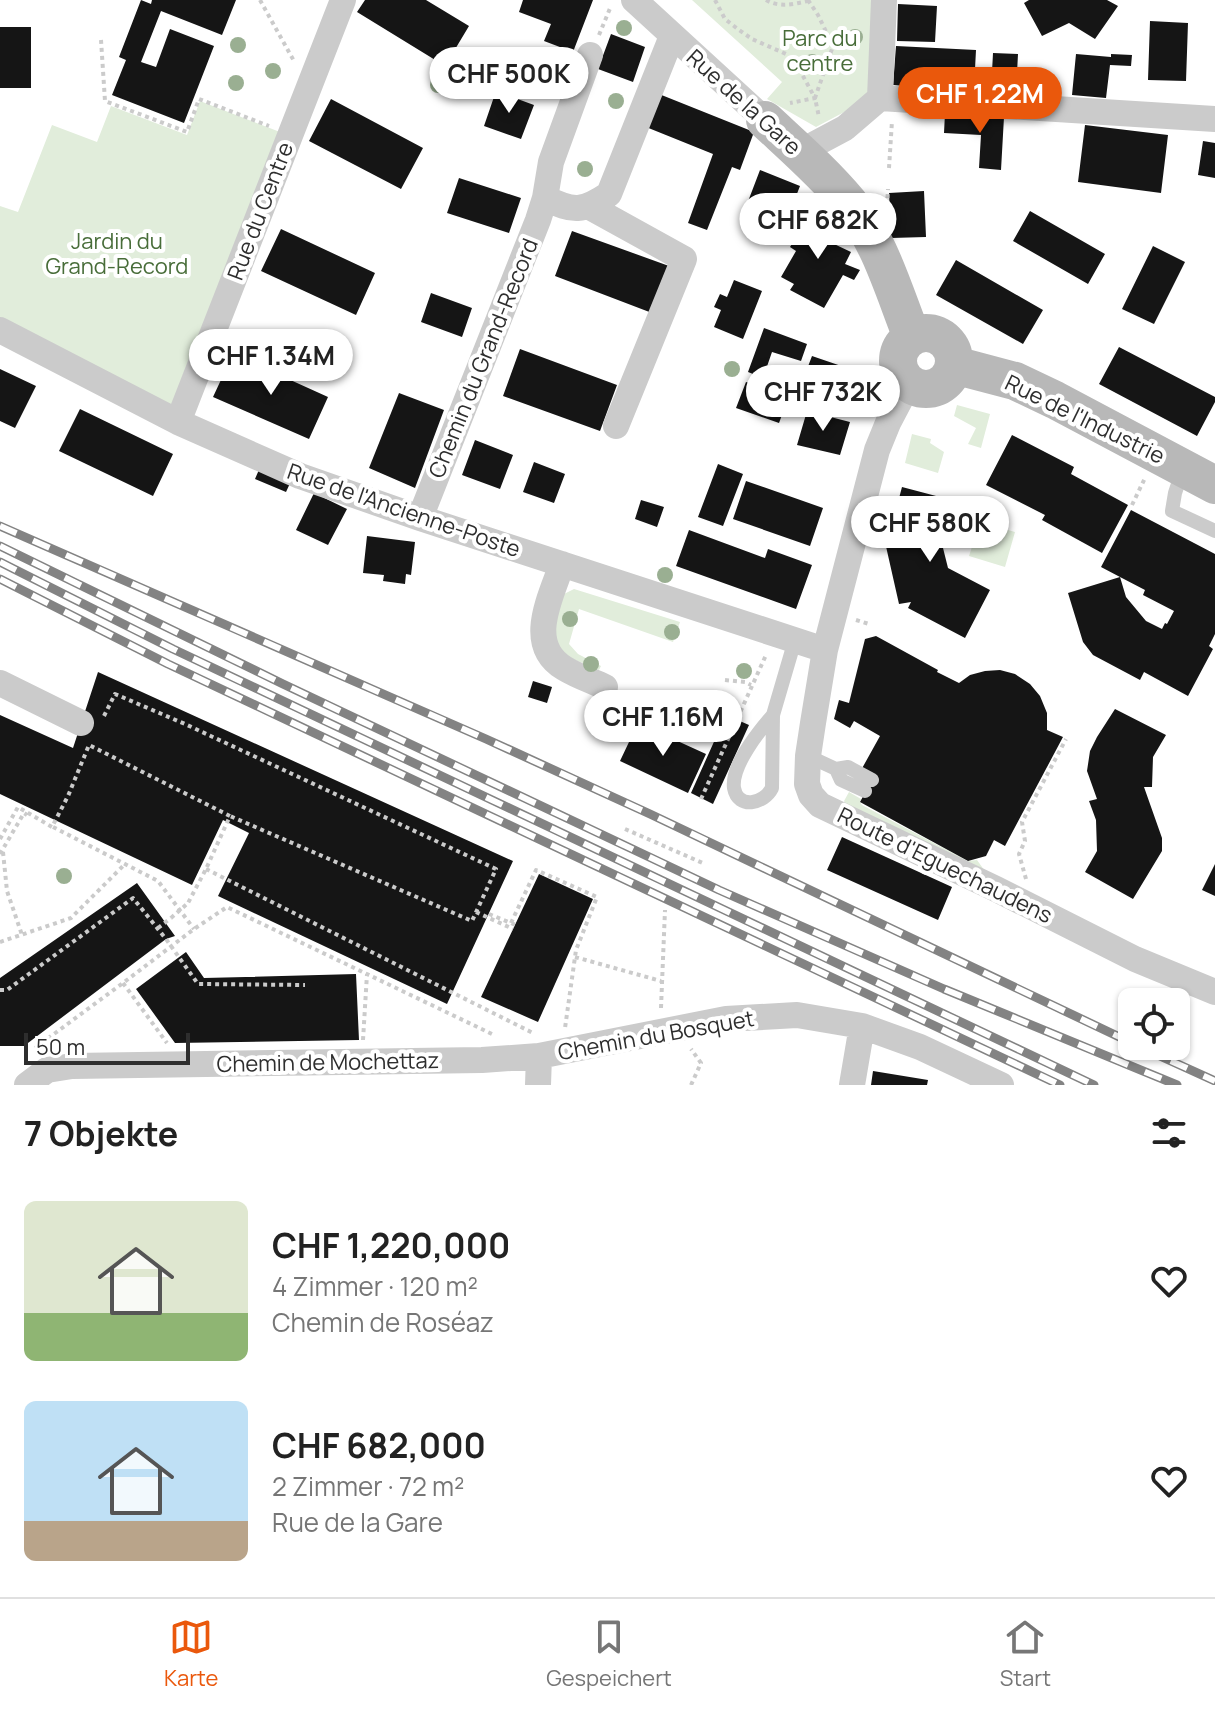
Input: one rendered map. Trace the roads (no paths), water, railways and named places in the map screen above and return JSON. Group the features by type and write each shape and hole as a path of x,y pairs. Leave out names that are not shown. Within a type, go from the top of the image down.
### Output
{"street":[{"name":"Rue du Centre","path":"178,422 343,0"},
{"name":"Rue de la Gare","path":"634,0 672,36 811,139 869,235 888,273 912,337"},
{"path":"884,0 886,105"},
{"path":"590,207 609,194 672,36"},
{"name":"Chemin du Grand-Record","path":"420,518 545,198 551,162 590,55"},
{"path":"811,139 845,128 886,105 1024,106 1215,119"},
{"path":"545,198 566,208 590,207 684,259 616,426"},
{"name":"Rue de l'Ancienne-Poste","path":"0,330 178,422 300,476 825,650"},
{"path":"932,333 950,345 954,365 950,376 942,384 919,388 902,375 898,365 899,354 912,337 932,333"},
{"name":"Rue de l'Industrie","path":"954,365 1015,381 1195,476"},
{"path":"825,650 877,450 909,383"},
{"path":"562,564 542,622 546,649 564,668 605,687"},
{"name":"Route d'Eguechaudens","path":"825,650 808,756 807,784 820,805 1135,959 1215,992"},
{"path":"0,683 92,721"},
{"name":"Chemin du Bosquet","path":"541,1047 671,1034 726,1019 797,1015 862,1026 920,1047 1001,1085"},
{"path":"852,1085 862,1026"},
{"path":"538,1085 541,1047"},
{"name":"Chemin de Mochettaz","path":"27,1085 47,1070 72,1066 482,1060 541,1047"}],"lane":[{"path":"1195,476 1172,511 1215,531"},
{"path":"773,715 756,733 740,762 734,786 741,799 748,802 763,800 772,788 773,715 795,640"},
{"path":"808,756 836,769 841,780 868,786"}],"railway":[{"path":"0,526 486,739 1118,1036"},
{"path":"0,546 719,890 944,989 1177,1085"},
{"path":"0,562 173,649 1094,1085"},
{"path":"0,579 168,664 1060,1085"},
{"path":"1169,1060 1215,1081"}],"park label":[{"name":"Parc du centre","path":"820,50"},
{"name":"Jardin du Grand-Record","path":"117,254"}]}
